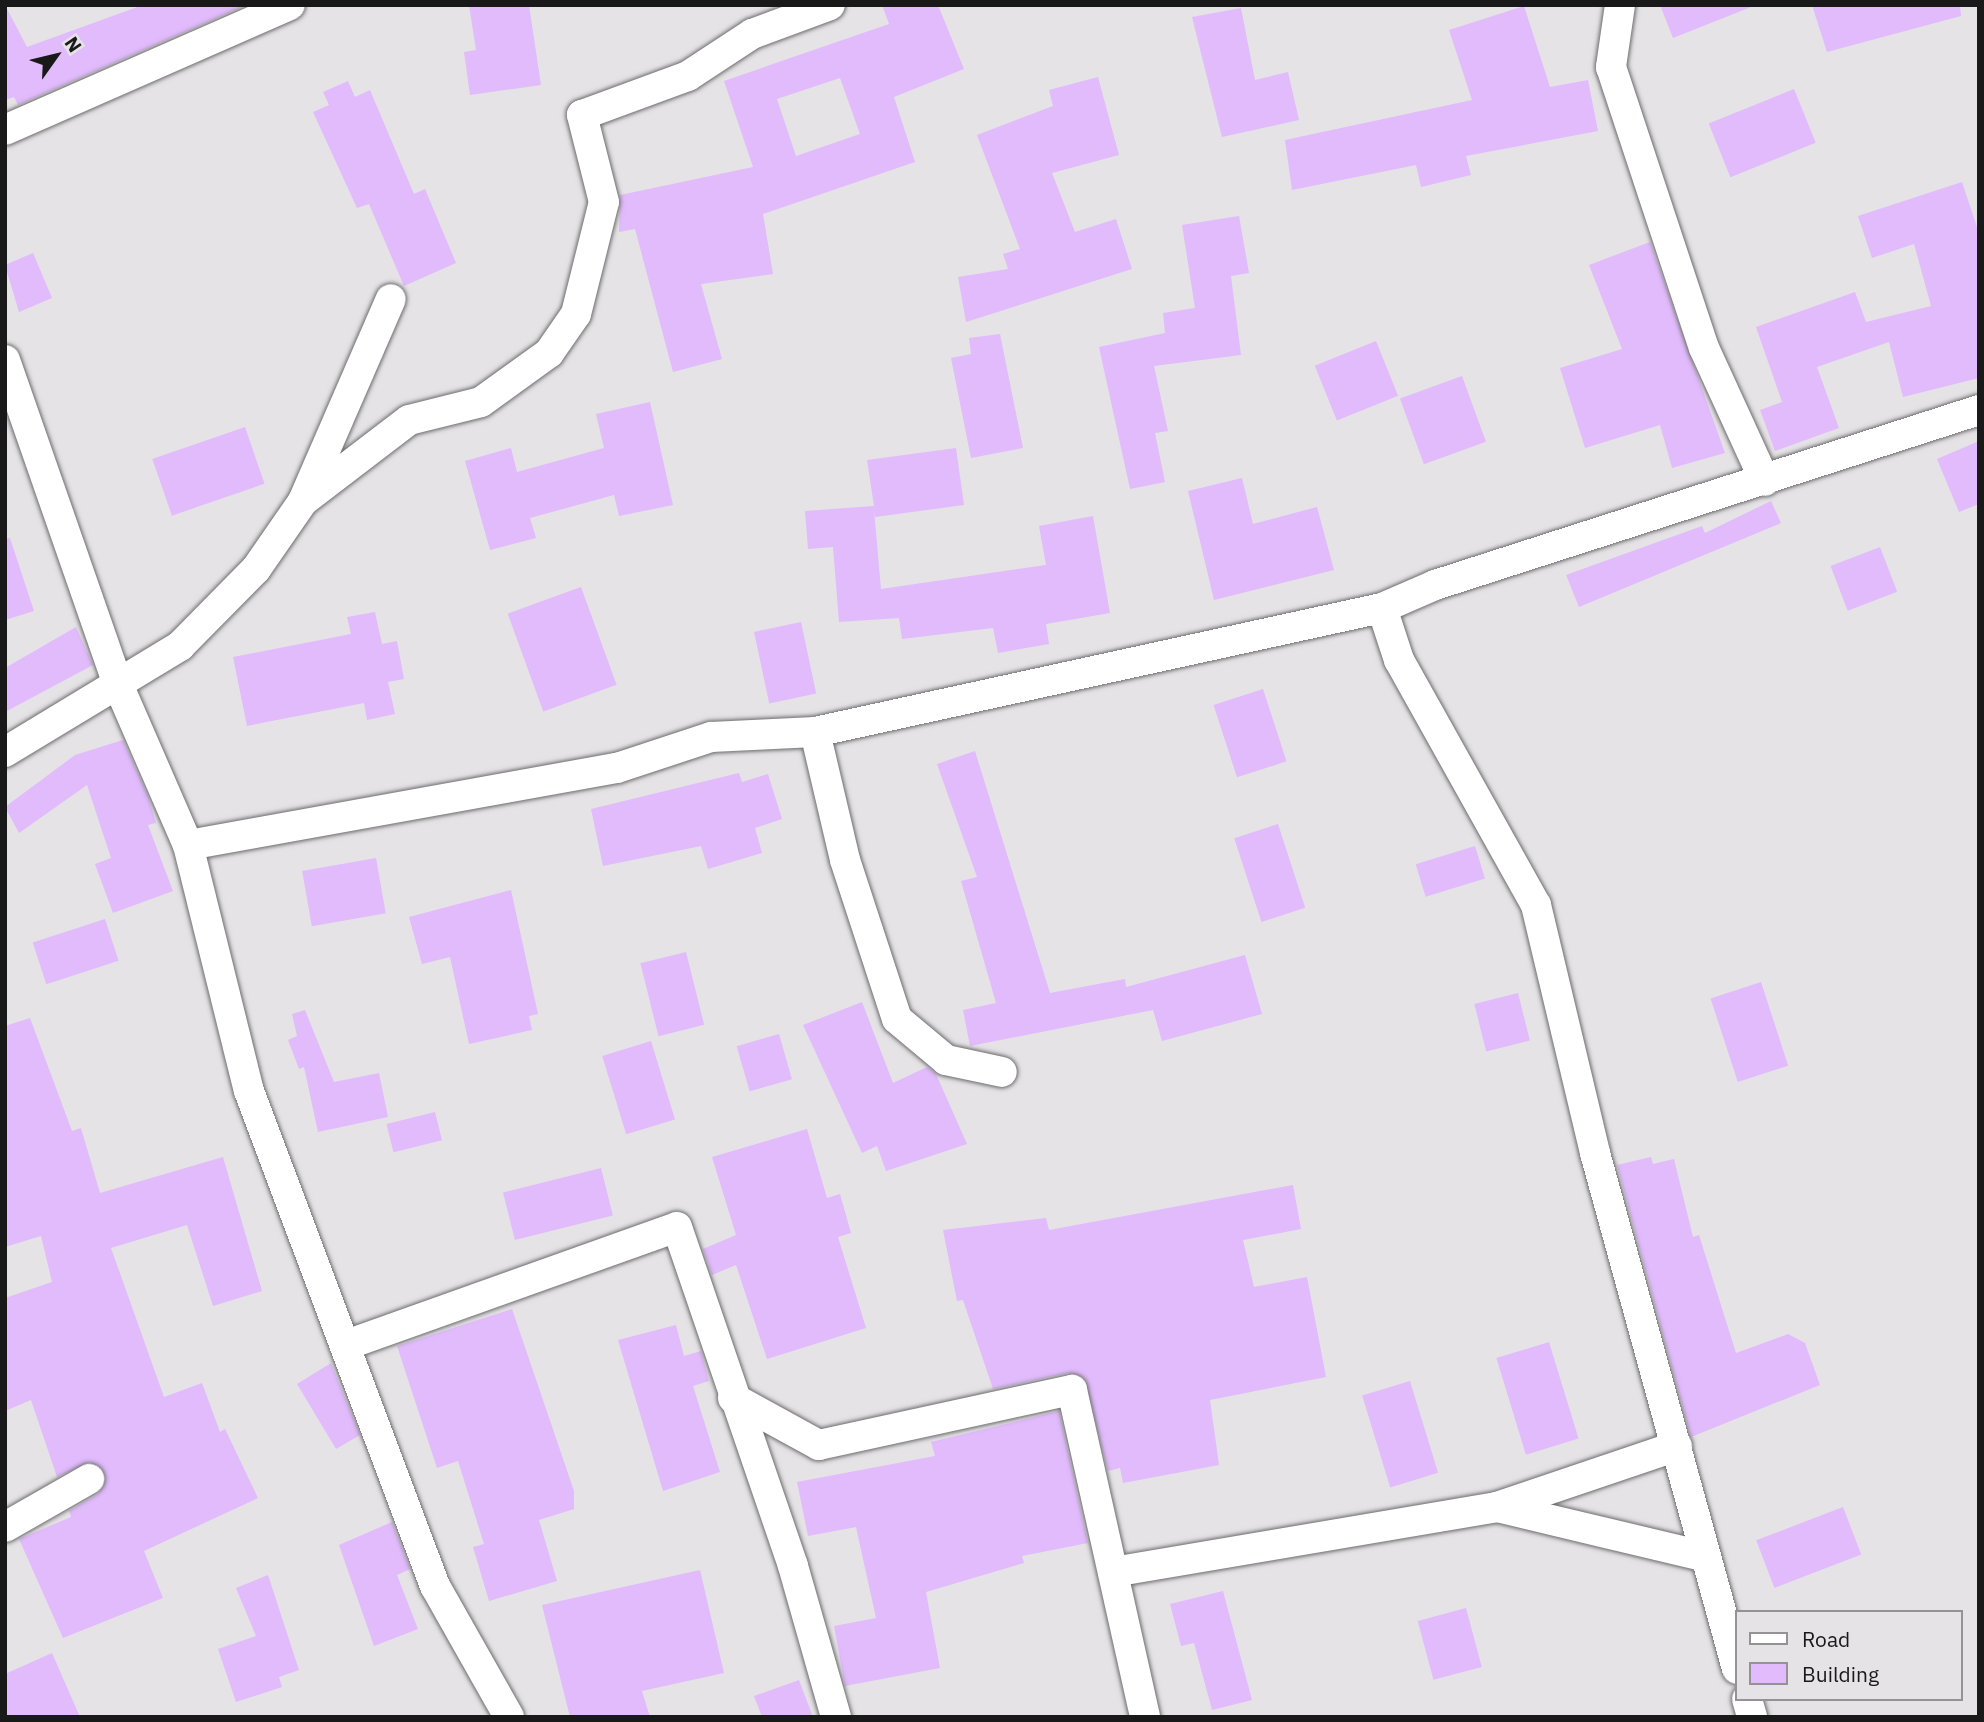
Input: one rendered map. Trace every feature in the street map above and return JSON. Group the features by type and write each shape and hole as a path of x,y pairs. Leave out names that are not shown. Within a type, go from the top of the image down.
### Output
{"street":[{"path":"5,130 290,5"},
{"path":"303,501 409,420 481,402 556,343 576,314 604,202 582,115 688,76 752,34 830,5"},
{"path":"1620,5 1611,67 1704,348 1765,481"},
{"path":"5,752 211,622 303,501 391,299"},
{"path":"5,360 117,682 188,845 249,1091 435,1586 509,1717"},
{"path":"188,845 617,768 712,737 815,732 1382,608 1435,585 1979,410"},
{"path":"1382,608 1399,660 1536,905 1595,1153 1677,1446 1703,1556 1736,1666"},
{"path":"815,732 845,860 897,1019 946,1060 1002,1072"},
{"path":"346,1345 677,1227 733,1398 793,1566 836,1717"},
{"path":"733,1398 819,1445 1072,1390 1145,1717"},
{"path":"1113,1572 1497,1507 1677,1446"},
{"path":"5,1527 89,1479"},
{"path":"1497,1507 1703,1556"}],"building":[{"path":"5,5 27,47 143,5 246,5 18,105 14,97 5,100"},
{"path":"469,5 529,5 541,85 470,95 464,52 476,50"},
{"path":"882,5 938,5 964,69 894,97 915,162 763,214 773,274 701,284 722,359 673,372 635,229 619,232 620,195 753,167 724,81 889,24","holes":["840,78 860,134 796,156 777,99"]},
{"path":"1660,5 1751,5 1751,7 1673,38"},
{"path":"1812,5 1960,5 1961,16 1827,52"},
{"path":"1524,6 1550,87 1588,80 1598,131 1466,156 1471,175 1421,187 1416,165 1292,190 1285,140 1472,100 1449,30"},
{"path":"1241,8 1255,80 1288,72 1299,120 1222,137 1192,17"},
{"path":"1098,77 1119,155 1052,173 1075,232 1116,219 1132,269 966,322 958,277 1008,269 1003,254 1020,249 977,135 1053,106 1049,90"},
{"path":"348,81 355,97 370,90 414,194 425,189 456,263 404,286 369,204 357,208 313,112 329,105 323,92"},
{"path":"1794,89 1816,143 1730,177 1709,123"},
{"path":"1962,182 1979,233 1979,378 1903,397 1889,342 1817,367 1839,428 1775,451 1760,410 1782,402 1756,327 1855,292 1866,322 1931,306 1914,244 1872,258 1858,216"},
{"path":"1239,216 1249,273 1231,276 1241,355 1154,366 1168,431 1155,433 1165,482 1130,489 1099,347 1165,333 1163,313 1195,308 1182,225"},
{"path":"1650,242 1725,453 1672,468 1660,425 1585,448 1560,368 1622,349 1589,265"},
{"path":"33,253 52,298 19,312 5,265"},
{"path":"1000,334 1023,448 971,458 951,358 971,354 969,338"},
{"path":"1376,341 1398,396 1337,420 1315,366"},
{"path":"1462,376 1486,442 1424,464 1400,399"},
{"path":"650,402 673,505 619,516 614,495 530,518 536,538 490,550 465,461 511,448 517,472 604,448 596,414"},
{"path":"245,427 265,484 172,516 152,459"},
{"path":"1979,441 1979,504 1959,512 1937,459"},
{"path":"956,448 964,505 875,517 874,510 881,589 1046,565 1039,526 1093,516 1110,613 1046,624 1049,644 998,653 993,628 902,639 899,618 839,622 833,547 808,549 805,511 874,506 867,460"},
{"path":"1242,478 1253,524 1317,507 1334,570 1214,600 1188,491"},
{"path":"1771,501 1781,523 1579,607 1566,575 1702,526 1705,533"},
{"path":"10,538 34,611 5,620 5,539"},
{"path":"1880,547 1897,592 1848,611 1831,566"},
{"path":"581,587 617,685 543,711 508,614"},
{"path":"375,612 382,644 397,641 404,679 388,682 395,714 367,720 364,703 247,726 233,657 351,634 347,617"},
{"path":"801,622 816,693 769,703 754,632"},
{"path":"76,627 93,665 5,712 5,668"},
{"path":"1263,689 1286,761 1237,777 1214,705"},
{"path":"123,740 148,796 156,823 148,825 173,891 113,913 95,864 111,858 87,785 19,833 5,807 75,755"},
{"path":"975,751 1050,993 1125,979 1126,987 1245,955 1262,1014 1162,1041 1153,1010 970,1046 963,1010 996,1003 961,881 977,877 937,764"},
{"path":"739,773 742,782 768,774 782,819 755,828 762,853 708,869 701,846 603,866 591,809"},
{"path":"1278,824 1305,908 1261,922 1234,838"},
{"path":"1475,846 1485,879 1426,897 1416,864"},
{"path":"376,858 386,913 312,926 302,871"},
{"path":"511,890 538,1014 529,1016 532,1030 469,1044 450,957 422,964 409,917"},
{"path":"105,919 119,961 46,984 33,942"},
{"path":"686,952 704,1025 659,1036 640,963"},
{"path":"1761,982 1788,1066 1738,1082 1711,998"},
{"path":"1518,993 1530,1041 1486,1051 1474,1004"},
{"path":"862,1002 893,1083 927,1067 936,1074 967,1144 886,1171 877,1146 862,1153 803,1025"},
{"path":"305,1010 334,1082 379,1073 388,1117 318,1132 304,1067 299,1069 288,1040 297,1036 292,1014"},
{"path":"30,1018 72,1131 81,1128 100,1193 223,1157 262,1291 213,1306 187,1225 111,1248 164,1397 202,1383 220,1432 225,1429 258,1498 144,1551 163,1598 63,1638 19,1539 71,1517 69,1511 98,1494 106,1478 90,1462 57,1477 31,1400 5,1411 5,1298 52,1282 41,1236 5,1247 5,1026"},
{"path":"779,1034 792,1079 750,1091 737,1046"},
{"path":"651,1041 675,1119 626,1134 602,1056"},
{"path":"435,1112 442,1140 394,1152 386,1124"},
{"path":"807,1129 827,1198 840,1194 851,1233 838,1237 866,1328 767,1359 736,1265 712,1275 703,1249 736,1235 712,1157"},
{"path":"1651,1157 1653,1164 1674,1159 1693,1237 1699,1235 1736,1353 1788,1334 1805,1343 1820,1385 1691,1437 1617,1165"},
{"path":"601,1168 613,1216 515,1240 503,1192"},
{"path":"1293,1185 1301,1229 1243,1240 1254,1287 1307,1277 1326,1377 1210,1400 1219,1465 1123,1483 1120,1468 1108,1471 1084,1378 1068,1373 993,1389 963,1300 957,1301 943,1230 1046,1218 1049,1230"},
{"path":"512,1309 574,1491 574,1509 539,1520 557,1581 489,1601 473,1547 484,1544 458,1461 437,1468 397,1346"},
{"path":"676,1325 684,1356 701,1351 709,1381 693,1386 720,1472 663,1491 618,1340"},
{"path":"1549,1342 1579,1439 1526,1455 1496,1358"},
{"path":"331,1363 360,1435 336,1449 297,1384"},
{"path":"1410,1381 1438,1473 1390,1487 1362,1396"},
{"path":"1059,1411 1088,1543 1022,1556 1024,1563 926,1592 940,1668 845,1686 834,1626 876,1618 856,1527 808,1536 797,1482 935,1456 931,1442"},
{"path":"1843,1507 1861,1555 1774,1588 1756,1540"},
{"path":"392,1522 410,1569 397,1575 418,1629 374,1646 339,1545"},
{"path":"700,1570 724,1673 642,1691 650,1717 570,1717 542,1605"},
{"path":"268,1575 299,1670 279,1677 282,1687 236,1702 218,1649 256,1636 236,1588"},
{"path":"1223,1591 1252,1700 1212,1710 1194,1643 1181,1646 1170,1604"},
{"path":"1466,1608 1482,1667 1433,1680 1418,1621"},
{"path":"52,1653 80,1717 5,1717 5,1674"},
{"path":"799,1680 813,1717 762,1717 754,1696"}]}
